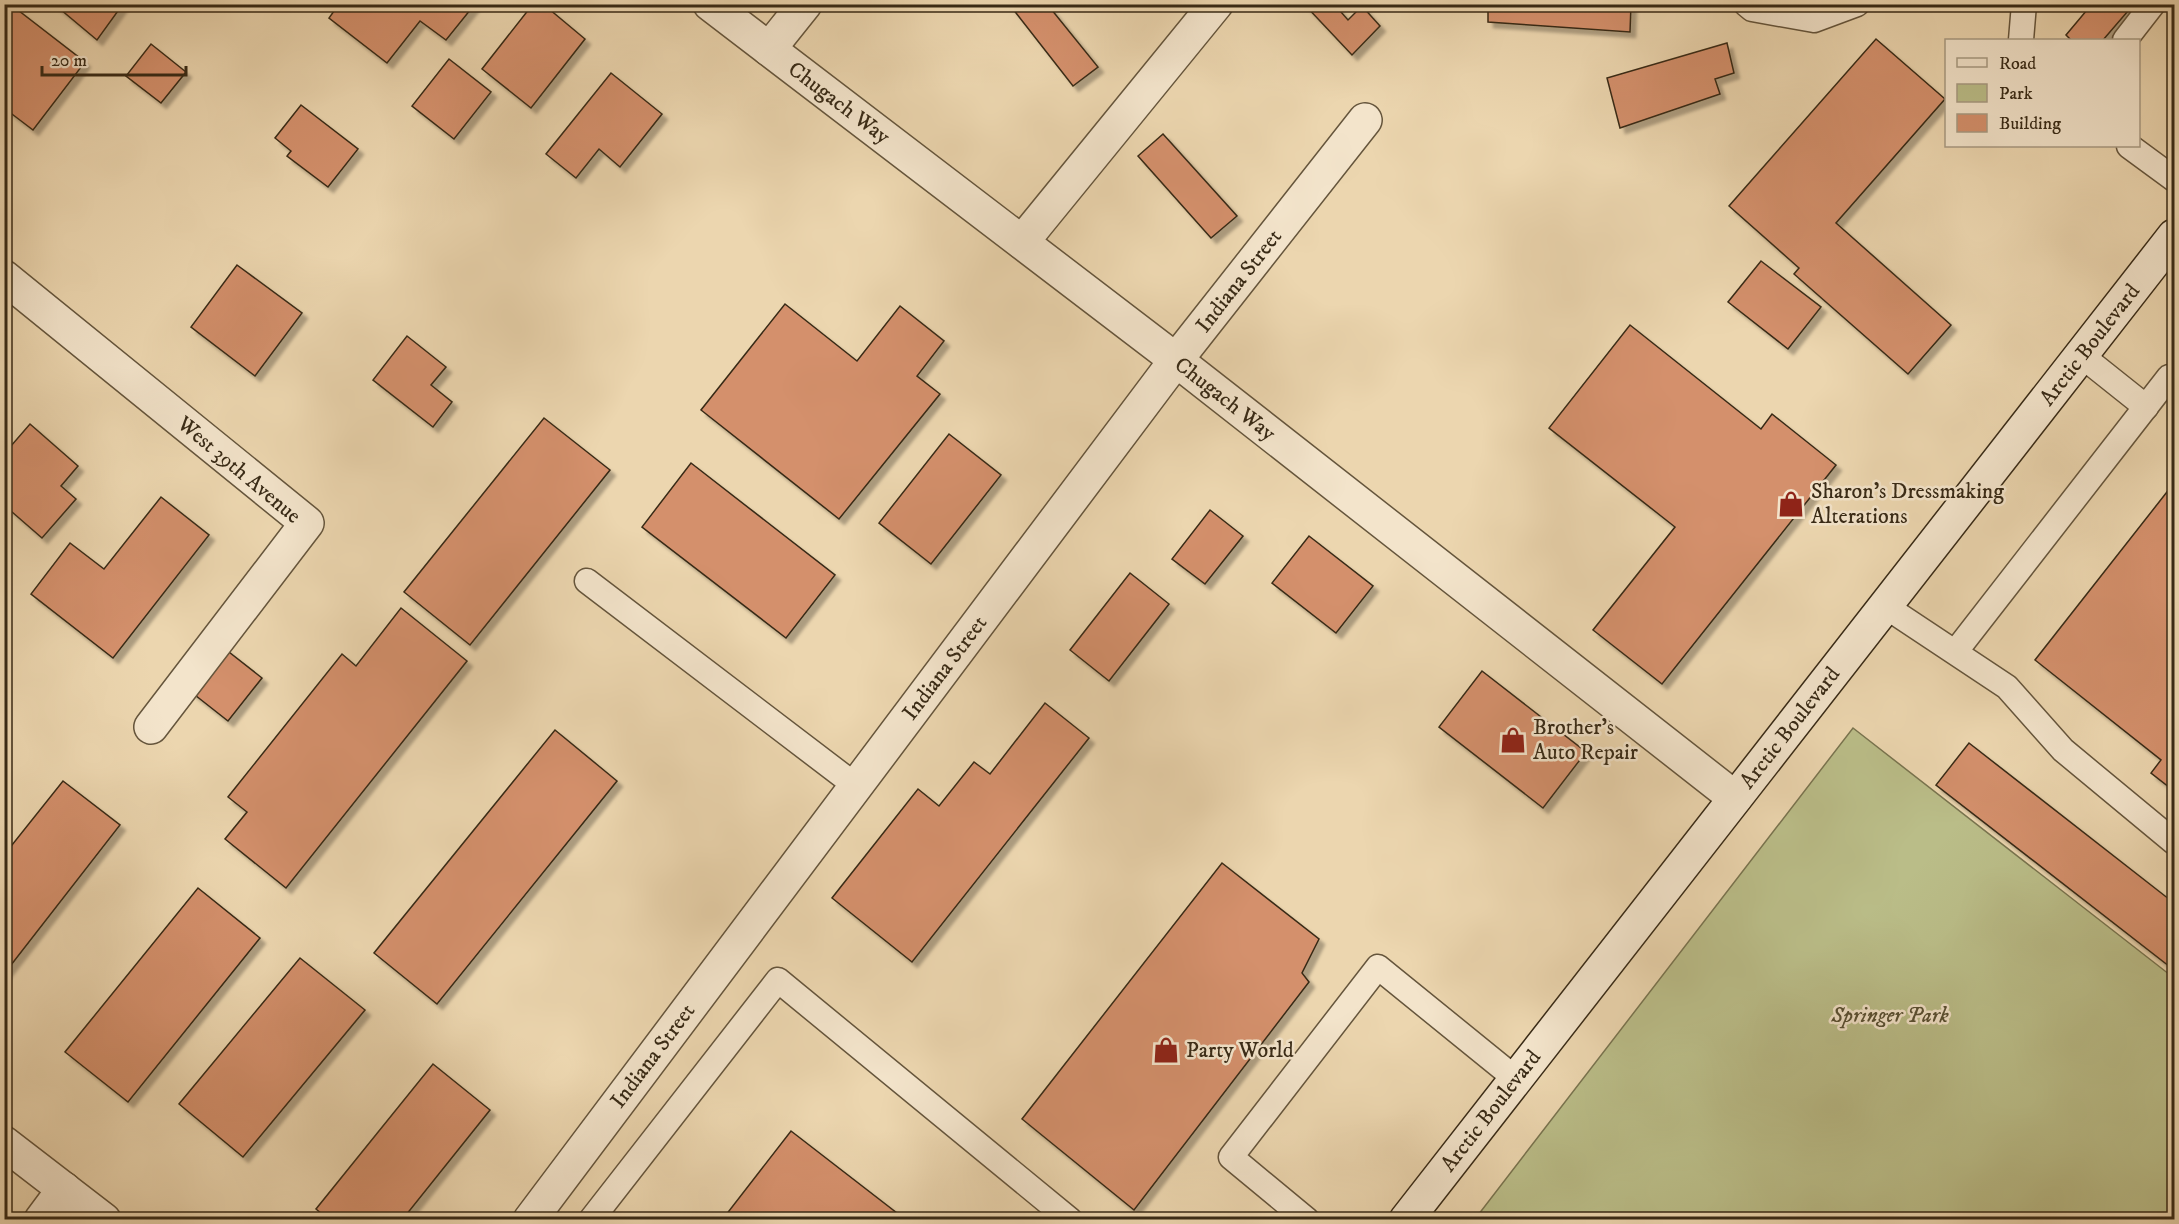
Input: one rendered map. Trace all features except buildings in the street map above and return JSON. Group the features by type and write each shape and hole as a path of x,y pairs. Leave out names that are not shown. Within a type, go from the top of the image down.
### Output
{"street":[{"name":"Chugach Way","path":"710,4 1176,360 1735,798"},
{"path":"769,49 805,4"},
{"path":"1022,242 1216,4"},
{"name":"Indiana Street","path":"530,1220 1176,360 1365,120"},
{"name":"Arctic Boulevard","path":"1406,1220 2175,236"},
{"name":"West 39th Avenue","path":"4,277 307,523 152,727"},
{"path":"4,1143 104,1220"},
{"path":"41,1220 64,1189"}],"lane":[{"path":"1746,4 1752,9 1814,20 1857,4"},
{"path":"2021,39 2024,4"},
{"path":"2127,39 2153,4"},
{"path":"2130,147 2175,179"},
{"path":"2082,356 2146,407"},
{"path":"1956,651 2169,377 2175,379"},
{"path":"587,581 856,786"},
{"path":"1885,606 2007,687 2063,750 2175,842"},
{"path":"1307,1220 1231,1157 1378,967 1516,1078"},
{"path":"591,1220 778,980 1070,1220"}],"green space":[{"name":"Springer Park","path":"1853,728 2174,978 2174,1219 1475,1219"}],"place":[{"name":"Sharon's Dressmaking Alterations","path":"1791,504"},
{"name":"Brother's Auto Repair","path":"1513,740"},
{"name":"Party World","path":"1166,1050"}]}
